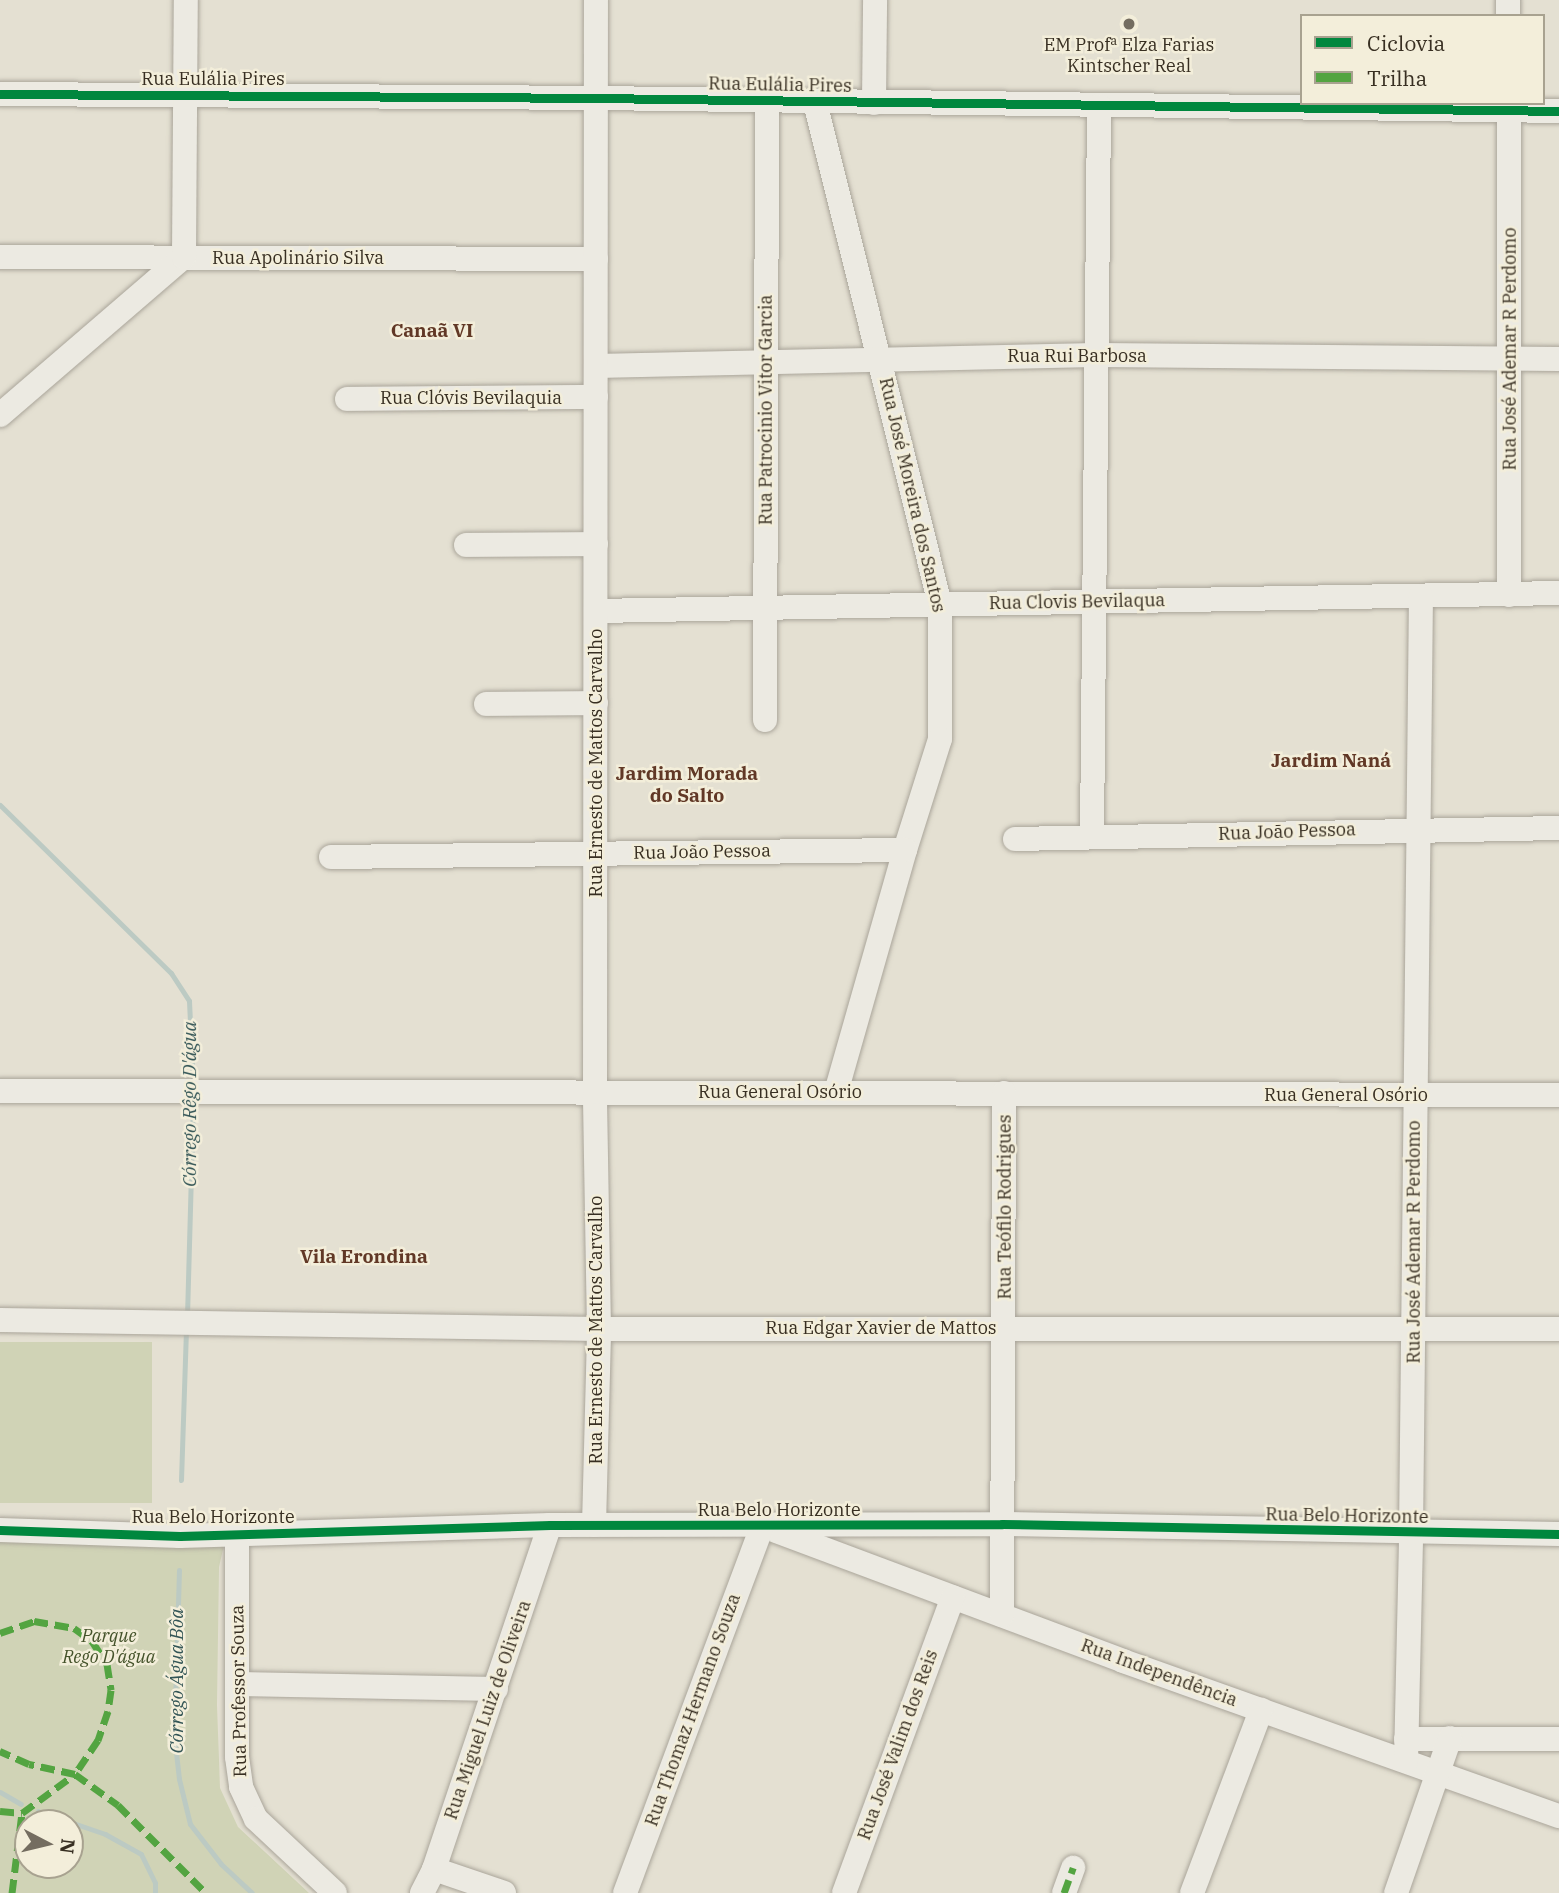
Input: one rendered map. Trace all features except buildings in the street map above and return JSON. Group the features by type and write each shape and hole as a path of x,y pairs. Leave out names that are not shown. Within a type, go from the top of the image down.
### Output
{"street":[{"path":"3,409 184,257 186,0"},
{"name":"Rua Ernesto de Mattos Carvalho","path":"594,1525 598,1329 595,1092 596,0"},
{"path":"874,103 875,0"},
{"name":"Rua Eulália Pires","path":"0,94 596,98 1100,106 1509,107 1559,111"},
{"name":"Rua Patrocinio Vitor Garcia","path":"765,720 767,101"},
{"name":"Rua José Moreira dos Santos","path":"816,102 940,604 940,739 905,850 836,1092"},
{"path":"1092,837 1100,106"},
{"name":"Rua José Ademar R Perdomo","path":"1509,107 1509,595"},
{"name":"Rua Apolinário Silva","path":"0,257 596,259"},
{"name":"Rua Rui Barbosa","path":"596,366 766,365 881,359 1098,355 1559,359"},
{"name":"Rua Clóvis Bevilaquia","path":"346,399 596,397"},
{"path":"466,545 596,544"},
{"name":"Rua Clovis Bevilaqua","path":"596,611 1559,593"},
{"name":"Rua José Ademar R Perdomo","path":"1406,1750 1414,1330 1421,596"},
{"path":"486,704 596,703"},
{"name":"Rua João Pessoa","path":"1015,839 1419,828 1559,828"},
{"name":"Rua João Pessoa","path":"331,857 905,850"},
{"name":"Rua General Osório","path":"0,1091 1559,1095"},
{"name":"Rua Teófilo Rodrigues","path":"1002,1615 1004,1093"},
{"name":"Rua Edgar Xavier de Mattos","path":"0,1320 598,1329 1559,1329"},
{"name":"Rua Belo Horizonte","path":"0,1530 237,1535 550,1525 1002,1524 1559,1534"},
{"name":"Rua Miguel Luiz de Oliveira","path":"422,1893 434,1868 550,1525"},
{"name":"Rua Independência","path":"762,1526 1261,1710 1406,1750 1439,1773 1559,1816"},
{"name":"Rua Thomaz Hermano Souza","path":"625,1893 762,1526"},
{"name":"Rua Professor Souza","path":"237,1535 237,1757 241,1787 256,1819 335,1893"},
{"name":"Rua José Valim dos Reis","path":"844,1893 953,1597"},
{"path":"239,1684 496,1689"},
{"path":"1192,1893 1261,1710"},
{"path":"1396,1893 1450,1738"},
{"path":"1406,1750 1450,1738 1559,1739"},
{"path":"434,1868 504,1893"},
{"path":"1064,1893 1073,1868"}],"green space":[{"path":"0,1342 152,1342 152,1503 0,1503"},
{"name":"Parque Rego D'água","path":"0,1538 224,1545 219,1567 217,1705 220,1788 238,1827 309,1893 0,1893"}],"waterway":[{"name":"Córrego Rêgo D'água","path":"0,805 171,973 189,1001 193,1085"},
{"name":"Córrego Rêgo D'água","path":"187,1316 193,1098"},
{"name":"Córrego Rêgo D'água","path":"181,1480 186,1329"},
{"name":"Córrego Água Bôa","path":"179,1570 174,1735 179,1779 190,1824 221,1864 252,1893"},
{"path":"0,1792 21,1804"},
{"path":"84,1827 105,1834 141,1854 155,1883 155,1893"}],"marked path":[{"path":"0,1633 34,1621 74,1628 92,1641 107,1664 111,1690 108,1711 98,1740 75,1774 29,1764 0,1751"},
{"path":"12,1893 22,1813 75,1774 118,1805 206,1893"},
{"path":"0,1811 14,1812"},
{"path":"1064,1893 1073,1868"}],"cycle path":[{"path":"0,94 596,98 1559,111"},
{"path":"0,1530 180,1536 550,1525 1002,1524 1559,1534"}],"place":[{"name":"EM Profª Elza Farias Kintscher Real","path":"1129,24"}],"district":[{"name":"Canaã VI","path":"432,331"},
{"name":"Jardim Naná","path":"1331,761"},
{"name":"Jardim Morada do Salto","path":"687,785"},
{"name":"Vila Erondina","path":"364,1257"}]}
